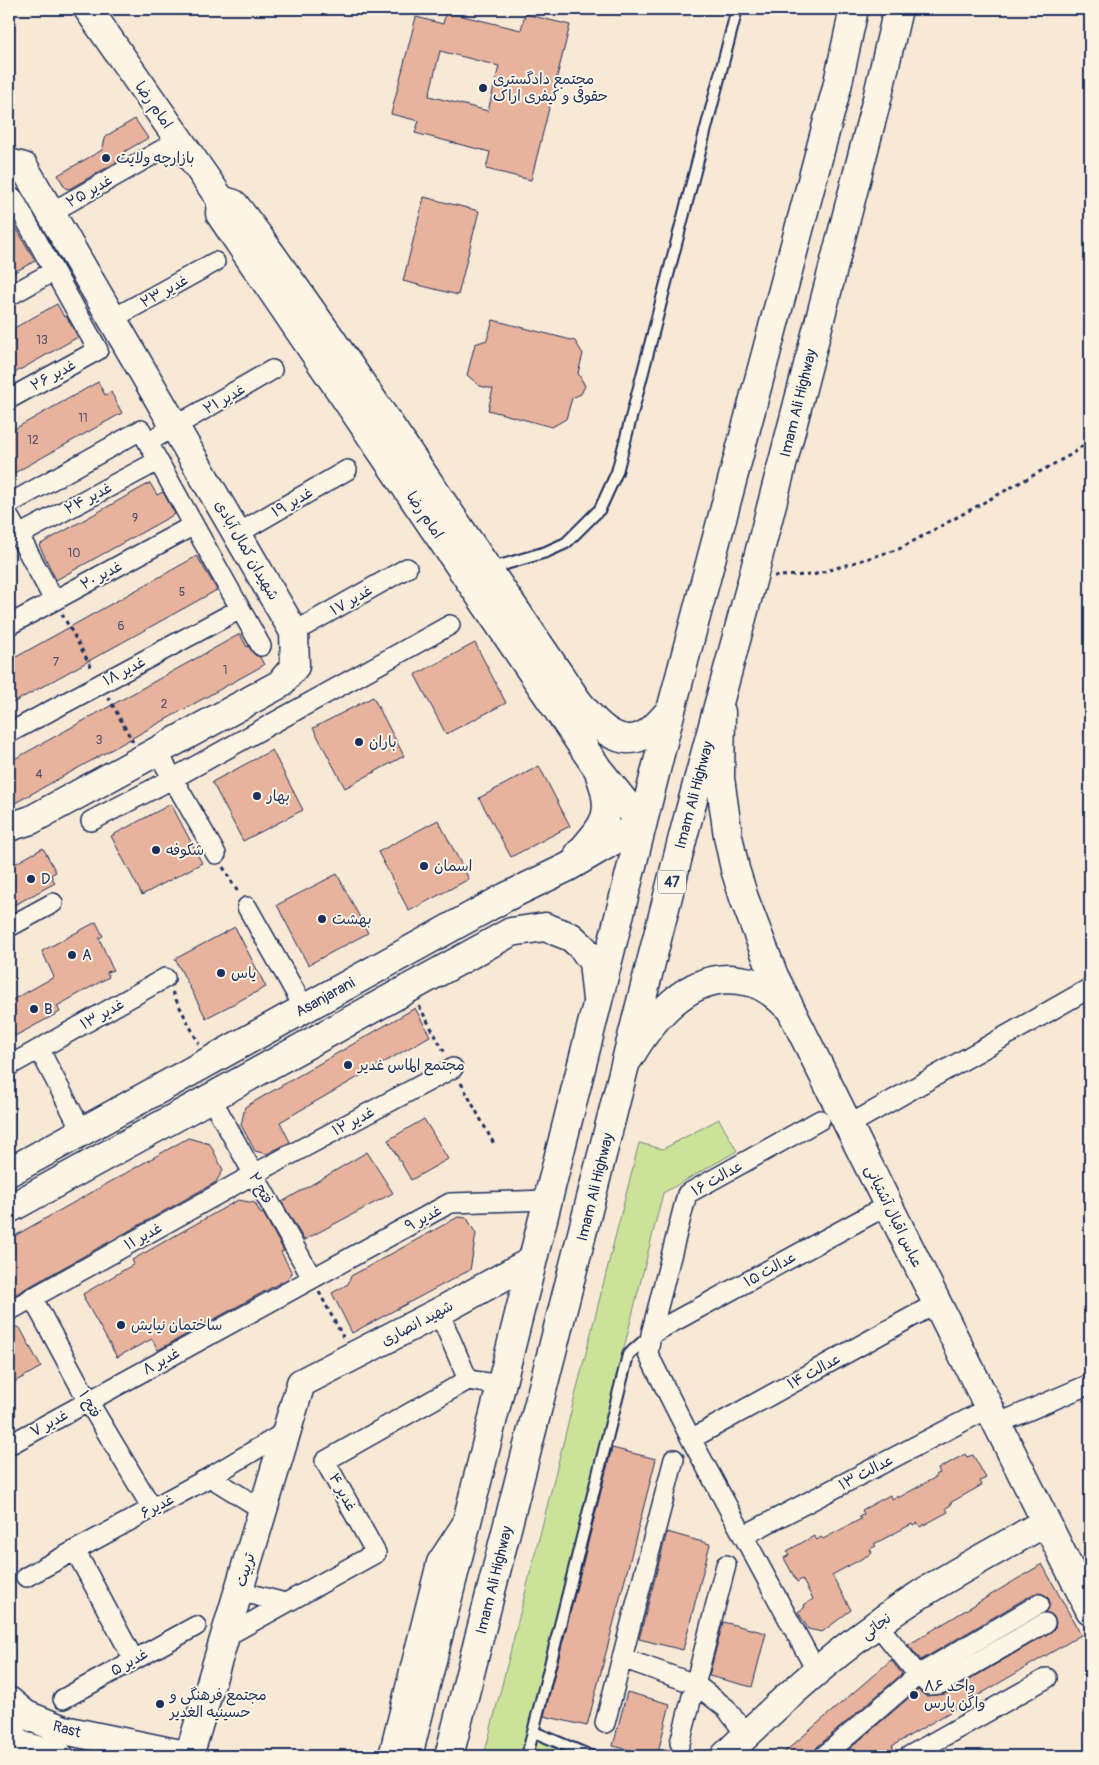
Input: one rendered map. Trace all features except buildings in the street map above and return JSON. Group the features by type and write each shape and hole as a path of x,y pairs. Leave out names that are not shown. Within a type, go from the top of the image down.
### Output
{"main road":[{"name":"امام رضا","path":"88,9 221,200 234,204 259,237 488,569 569,708 598,769 642,824"},
{"path":"408,1756 671,710 837,87 854,9"},
{"name":"Imam Ali Highway","path":"449,1756 685,829 753,577 877,99 898,9"},
{"name":"شهیدان کمال آبادی","path":"9,163 24,166 294,632 295,666 280,684 31,820 9,827"},
{"name":"امام رضا","path":"221,200 220,214 569,708 592,720 610,734 627,739 648,733 671,710"},
{"path":"721,697 720,778 734,869 774,976 790,1009"},
{"path":"568,867 601,829 606,818 607,794 598,769"},
{"name":"Asanjarani","path":"9,1172 506,898 568,867 642,824"},
{"path":"9,1209 511,932 524,919 527,913 526,906 521,900 506,898"},
{"path":"511,932 545,927 571,937 583,948 593,962 597,1000"},
{"name":"عباس اقبال آشتیانی","path":"626,1063 651,1023 682,996 713,980 733,979 753,982 768,991 790,1009 1090,1608"},
{"name":"شهید انصاری","path":"301,1383 439,1312 532,1261"},
{"name":"تربیت","path":"189,1756 301,1383"},
{"name":"نجاتی","path":"725,1756 817,1672 877,1624 921,1594 1046,1522"},
{"path":"393,1756 441,1563 466,1524"},
{"name":"Rast","path":"9,1701 26,1715 64,1730 189,1756"},
{"path":"9,1736 23,1746 42,1754"}],"street":[{"name":"غدیر ۲۵","path":"50,213 179,140"},
{"path":"9,296 54,271 11,200"},
{"name":"غدیر ۲۳","path":"112,319 215,262"},
{"name":"غدیر ۲۶","path":"9,399 98,350 54,271"},
{"name":"غدیر ۲۱","path":"145,436 175,427 272,370"},
{"path":"9,504 145,436 261,646"},
{"name":"غدیر ۲۴","path":"18,535 158,461"},
{"name":"غدیر ۱۹","path":"237,534 347,470"},
{"path":"9,517 54,600"},
{"name":"غدیر ۲۰","path":"9,625 194,525"},
{"name":"غدیر ۱۷","path":"294,632 407,568"},
{"name":"غدیر ۱۸","path":"9,734 240,609"},
{"path":"91,821 172,779 450,624"},
{"path":"157,751 216,854"},
{"path":"9,927 52,903"},
{"path":"246,907 304,1009"},
{"name":"غدیر ۱۳","path":"9,1066 165,978"},
{"path":"849,1125 1090,988"},
{"path":"38,1049 82,1131"},
{"name":"غدیر ۱۲","path":"254,1174 453,1068"},
{"name":"فتح ۲","path":"211,1098 312,1278"},
{"name":"عدالت ۱۶","path":"817,1672 691,1439 648,1354 687,1194 820,1120"},
{"name":"غدیر ۱۱","path":"9,1311 254,1174"},
{"name":"غدیر ۹","path":"312,1278 450,1203 547,1200"},
{"name":"عدالت ۱۵","path":"652,1334 888,1205"},
{"name":"غدیر ۸","path":"88,1401 312,1278"},
{"name":"فتح ۱","path":"32,1297 88,1401 152,1508"},
{"name":"عدالت ۱۴","path":"691,1439 937,1303"},
{"path":"439,1312 468,1380 501,1385"},
{"name":"غدیر ۴","path":"225,1638 376,1553 326,1461 468,1380"},
{"name":"عدالت ۱۳","path":"743,1536 993,1416 1090,1384"},
{"name":"غدیر ۷","path":"9,1445 88,1401"},
{"name":"غدیر۶","path":"26,1577 210,1477 287,1431"},
{"path":"605,1723 674,1459"},
{"path":"210,1477 263,1510"},
{"path":"76,1550 134,1660"},
{"path":"680,1743 726,1565"},
{"path":"239,1590 285,1603"},
{"path":"824,1756 918,1675 1039,1604"},
{"path":"877,1624 918,1675 929,1685 940,1684 1045,1623"},
{"name":"غدیر ۵","path":"63,1699 196,1626"},
{"path":"622,1658 695,1684 726,1708 746,1735"},
{"path":"909,1756 1047,1678"}],"lane":[{"path":"488,569 546,552 566,543 600,510 617,472 737,9"},
{"path":"527,1756 628,1355 652,1334"},
{"path":"534,1732 591,1756"}],"path":[{"path":"753,577 813,575 899,549 1072,454 1090,440"},
{"path":"216,854 246,907"},
{"path":"165,978 208,1062"},
{"path":"312,1278 354,1356"}],"green space":[{"path":"719,1119 737,1151 663,1193 521,1756 484,1756 639,1143 663,1149"},
{"path":"537,1741 574,1756 533,1756"}],"place":[{"name":"مجتمع دادگستری حقوقی و کیفری اراک","path":"483,88"},
{"name":"بازارچه ولایت","path":"106,158"},
{"name":"باران","path":"359,742"},
{"name":"بهار","path":"257,796"},
{"name":"شکوفه","path":"156,850"},
{"name":"اسمان","path":"424,866"},
{"name":"D","path":"31,879"},
{"name":"بهشت","path":"322,919"},
{"name":"A","path":"72,955"},
{"name":"یاس","path":"221,973"},
{"name":"B","path":"34,1009"},
{"name":"مجتمع الماس غدیر","path":"348,1065"},
{"name":"ساختمان نیایش","path":"121,1325"},
{"name":"۸۶ واحد واگن پارس","path":"914,1695"},
{"name":"مجتمع فرهنگی و حسینیه الغدیر","path":"160,1704"}]}
